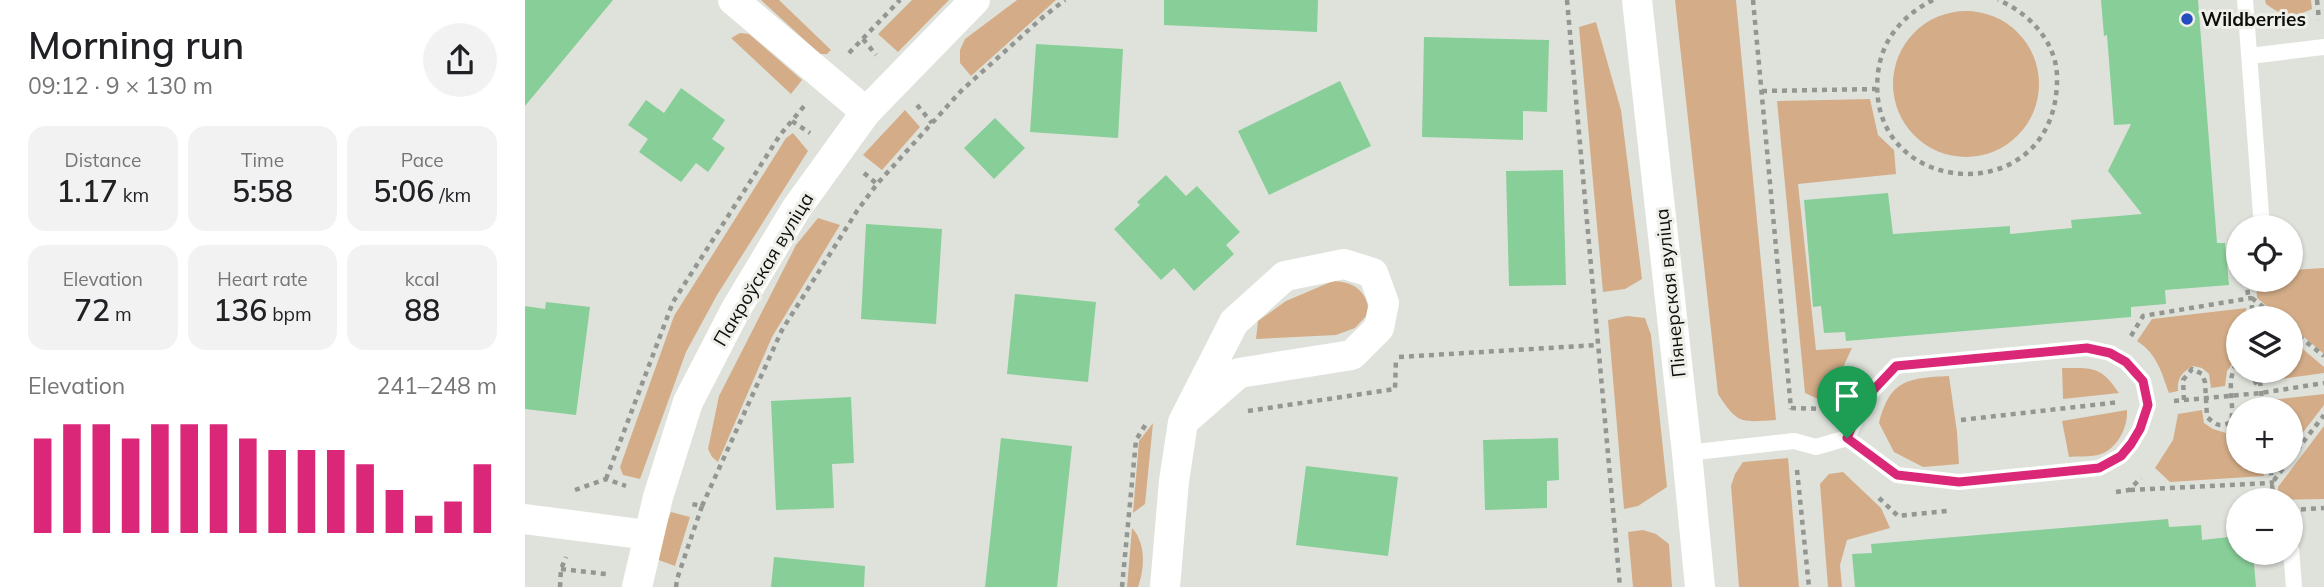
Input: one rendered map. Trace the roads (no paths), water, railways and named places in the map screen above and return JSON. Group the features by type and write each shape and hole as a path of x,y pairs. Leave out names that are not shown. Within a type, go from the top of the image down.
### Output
{"street":[{"path":"733,0 866,112"},
{"name":"Пакроўская вуліца","path":"637,587 648,536 688,402 736,309 796,209 866,112 975,0"},
{"name":"Піянерская вуліца","path":"1637,0 1688,453 1700,587"},
{"path":"1165,587 1174,481 1183,422 1234,322 1285,276 1343,264 1373,273 1384,303 1379,328 1352,355 1239,373 1183,422"},
{"path":"525,519 648,536"}],"lane":[{"path":"2245,0 2261,215"},
{"path":"2249,56 2324,47"},
{"path":"1688,453 1794,441 1816,447 1847,438 1864,400 1896,366 2087,348 2110,353 2126,362 2143,381 2148,405 2140,429 2131,444 2121,456 2099,468 1959,482 1897,475 1847,438"},
{"path":"2292,565 2294,587"}],"place":[{"name":"Wildberries","path":"2187,19"}]}
